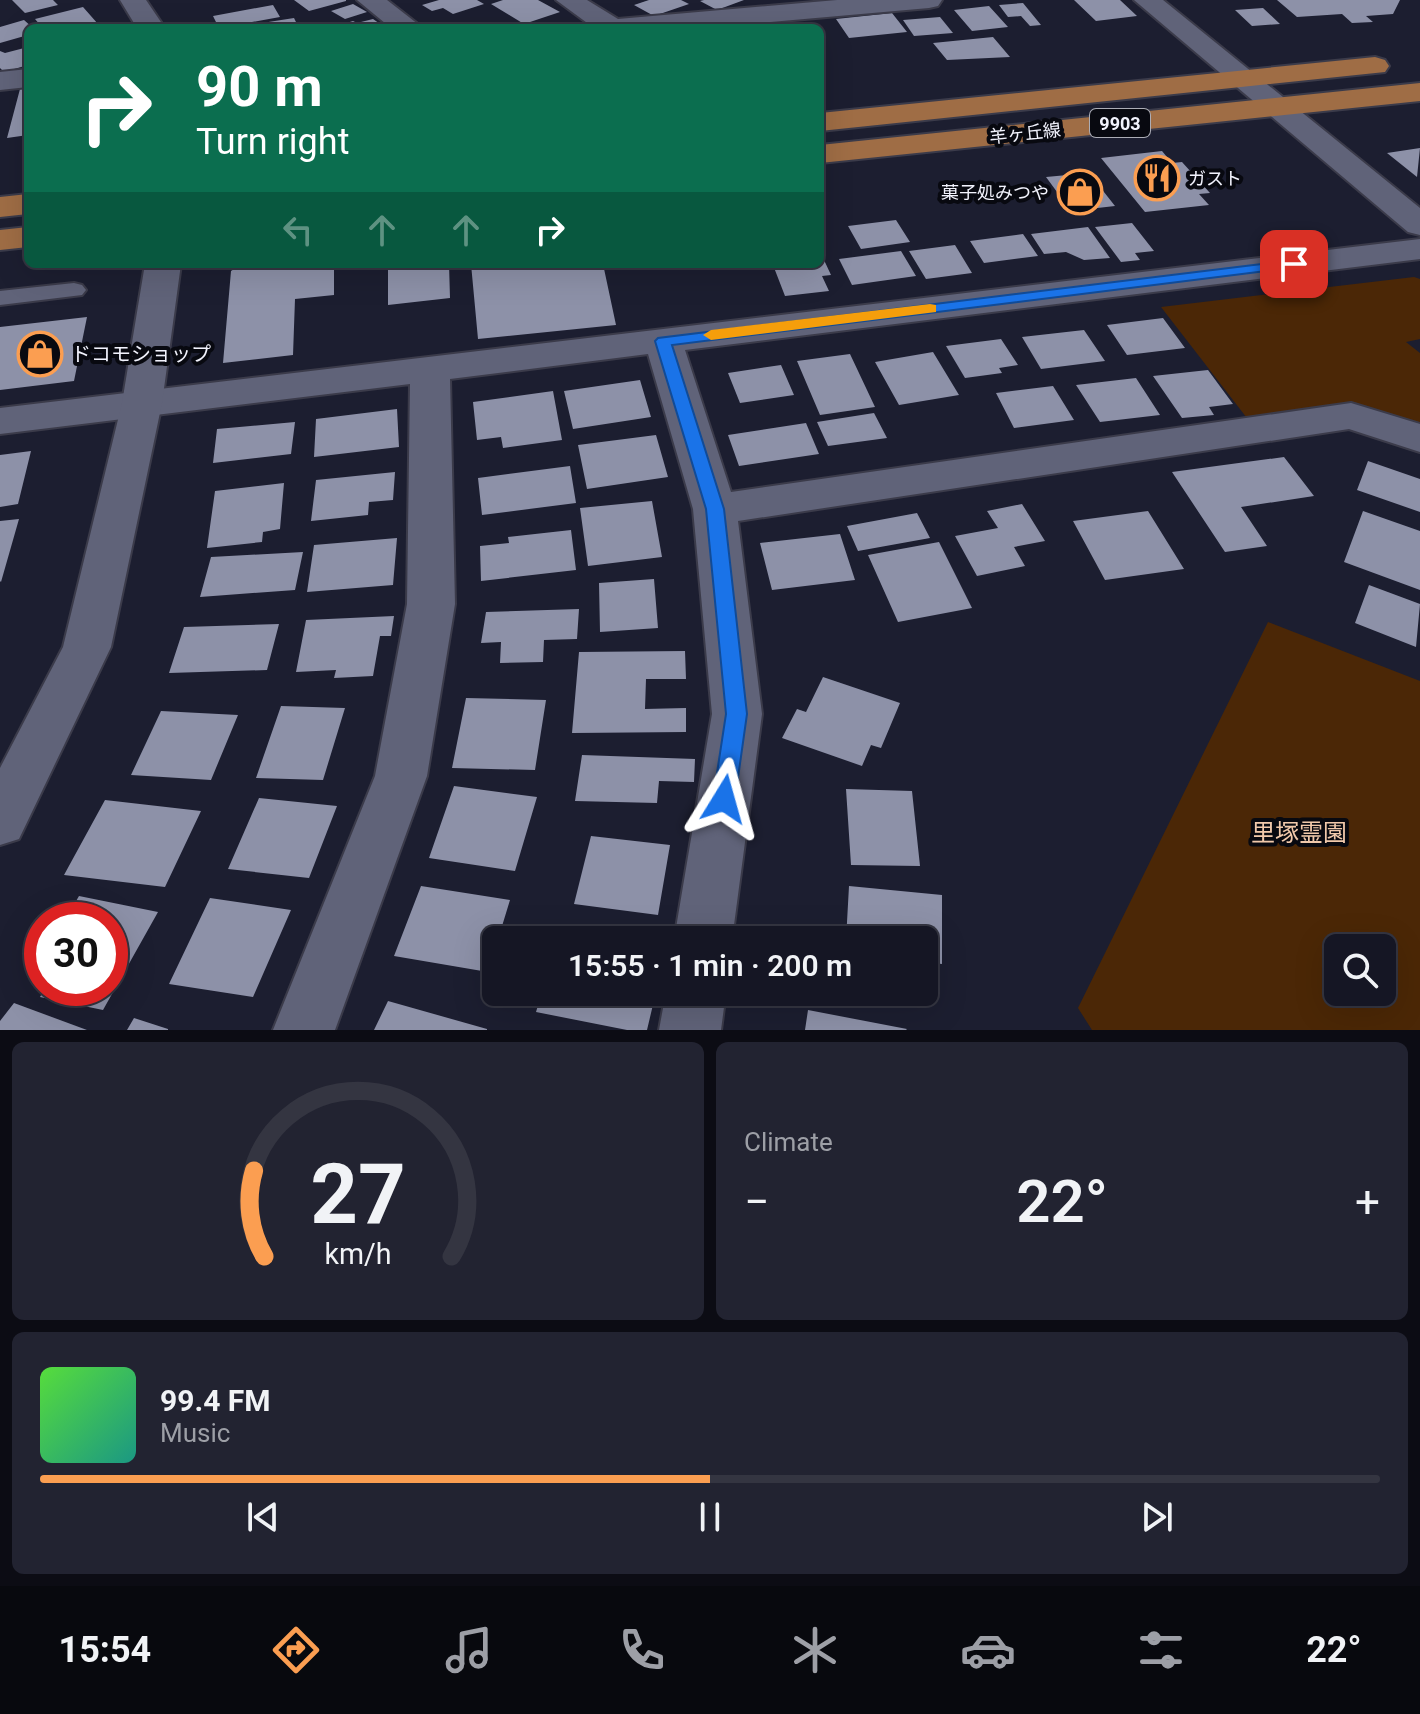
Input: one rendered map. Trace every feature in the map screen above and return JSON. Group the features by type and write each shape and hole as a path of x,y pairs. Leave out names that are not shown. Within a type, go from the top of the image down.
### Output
{"main road":[{"name":"羊ヶ丘線","path":"824,122 1404,63"},
{"name":"羊ヶ丘線","path":"824,154 1420,92"},
{"path":"0,207 24,204"},
{"path":"0,240 24,237"}],"street":[{"path":"133,0 148,24"},
{"path":"370,0 403,24"},
{"path":"569,0 604,24"},
{"path":"642,24 788,6 929,0"},
{"path":"1147,0 1274,108 1420,225"},
{"path":"0,81 24,78"},
{"path":"0,421 1420,249"},
{"path":"0,822 87,647 142,403 162,268"},
{"path":"663,341 715,509 737,714 705,926"},
{"path":"304,1030 401,776 431,604 430,369"},
{"path":"715,509 1351,416 1420,438"},
{"path":"690,1030 694,1006"}],"lane":[{"path":"0,298 74,290"}],"green space":[{"path":"1414,277 1420,279 1420,339 1406,342 1420,353 1420,427 1250,422 1161,307"},
{"name":"里塚霊園","path":"1268,622 1420,681 1420,1030 1092,1030 1078,1008"}],"building":[{"path":"12,0 53,0 58,5 25,13"},
{"path":"294,0 346,0 346,1 309,11"},
{"path":"439,0 477,0 484,4 453,14 443,8 432,11 422,5"},
{"path":"503,0 538,0 560,12 524,24 491,4"},
{"path":"649,0 681,0 689,4 654,16 634,5"},
{"path":"744,0 717,10 700,1"},
{"path":"1074,0 1120,0 1137,16 1096,21"},
{"path":"1277,0 1400,0 1393,14 1366,16 1373,22 1352,23 1342,14 1297,17"},
{"path":"1023,3 1041,25 1030,26 1021,16 1008,17 999,5"},
{"path":"353,4 367,12 345,19 331,11"},
{"path":"273,5 280,17 241,24 217,24 213,16"},
{"path":"989,6 1008,27 972,31 954,10"},
{"path":"83,7 98,24 39,24 35,19"},
{"path":"1263,8 1280,24 1252,26 1235,10"},
{"path":"892,13 907,32 849,38 836,19"},
{"path":"940,17 953,33 914,36 903,20"},
{"path":"294,18 297,24 255,24"},
{"path":"373,19 380,24 344,24"},
{"path":"24,20 28,24 24,24 24,36 0,43 0,27"},
{"path":"993,37 1010,57 947,60 933,43"},
{"path":"24,48 24,66 4,72 0,68 0,51 5,53"},
{"path":"24,88 24,136 7,138 20,89"},
{"path":"1420,148 1417,177 1387,153"},
{"name":"ガスト","path":"1162,151 1172,163 1182,162 1210,193 1199,194 1209,205 1145,212 1101,158"},
{"name":"菓子処みつや","path":"1089,173 1115,206 1071,211 1046,177"},
{"path":"896,220 910,242 861,249 848,226"},
{"path":"1132,223 1154,251 1135,253 1140,260 1121,262 1095,227"},
{"path":"1088,227 1110,258 1084,260 1066,252 1044,254 1031,234"},
{"path":"1023,234 1038,256 984,263 970,241"},
{"path":"955,245 972,273 926,279 909,251"},
{"path":"901,251 916,276 852,285 839,259"},
{"path":"824,260 831,275 822,276 829,291 785,296 774,268 824,268"},
{"path":"236,268 334,268 334,295 295,299 293,355 223,363 231,271"},
{"path":"388,268 449,268 450,298 388,305"},
{"path":"471,268 604,268 616,325 478,339"},
{"name":"ドコモショップ","path":"87,317 74,381 0,390 0,327"},
{"path":"1163,318 1185,348 1127,355 1107,325"},
{"path":"1084,330 1105,361 1041,369 1022,337"},
{"path":"1001,339 1018,365 999,368 1002,373 965,378 946,346"},
{"path":"933,352 959,395 899,405 875,362"},
{"path":"850,354 875,407 820,415 797,361"},
{"path":"781,365 794,395 740,403 728,373"},
{"path":"1208,370 1233,404 1209,407 1214,415 1182,418 1153,376"},
{"path":"1136,378 1160,415 1100,422 1076,385"},
{"path":"640,380 651,417 573,429 564,391"},
{"path":"1053,386 1074,420 1014,428 996,393"},
{"path":"553,391 562,440 503,448 501,437 477,440 473,402"},
{"path":"397,409 399,447 314,457 316,419"},
{"path":"874,413 887,438 828,446 817,422"},
{"path":"295,422 291,454 213,463 217,429"},
{"path":"806,423 819,454 739,466 728,435"},
{"path":"656,435 668,477 587,489 578,445"},
{"path":"31,451 18,504 0,507 0,455"},
{"path":"1284,457 1314,496 1241,507 1267,546 1225,552 1172,472"},
{"path":"1368,461 1420,479 1420,512 1357,490"},
{"path":"570,466 576,503 482,515 478,478"},
{"path":"395,472 393,500 369,502 368,515 311,521 316,480"},
{"path":"284,483 280,529 263,532 262,542 207,548 215,491"},
{"path":"652,501 662,557 588,566 580,508"},
{"path":"1022,504 1045,541 1014,547 1025,566 977,576 955,536 998,528 987,511"},
{"path":"1148,511 1184,569 1105,580 1073,521"},
{"path":"1363,511 1420,531 1420,590 1344,562"},
{"path":"917,513 930,538 858,551 847,526"},
{"path":"19,519 1,582 0,521"},
{"path":"571,530 576,570 481,581 480,546 509,543 508,537"},
{"path":"840,534 855,580 772,590 760,543"},
{"path":"397,538 393,585 307,592 314,545"},
{"path":"939,542 972,608 898,622 868,555"},
{"path":"303,552 295,590 200,597 211,557"},
{"path":"654,579 658,628 600,632 599,583"},
{"path":"1369,585 1420,604 1416,647 1355,623"},
{"path":"579,609 577,639 544,640 543,662 500,663 501,642 481,643 486,612"},
{"path":"394,616 391,636 380,636 373,676 334,678 336,670 296,672 306,620"},
{"path":"279,624 267,670 169,673 184,627"},
{"path":"685,651 686,679 646,679 645,709 686,708 686,732 572,733 579,652"},
{"path":"823,677 900,703 881,748 871,745 862,766 782,738 797,709 806,712"},
{"path":"466,698 546,700 535,770 452,768"},
{"path":"281,706 345,708 323,780 256,778"},
{"path":"161,711 238,715 211,780 131,775"},
{"path":"582,755 695,759 694,782 659,781 657,803 575,801"},
{"path":"454,786 537,797 515,871 429,858"},
{"path":"846,789 912,791 920,866 851,865"},
{"path":"259,798 337,806 309,878 228,869"},
{"path":"105,800 201,811 165,887 64,875"},
{"path":"591,836 670,845 658,915 574,904"},
{"path":"421,886 510,900 502,926 482,926 482,971 394,956"},
{"path":"849,886 942,895 942,964 938,964 938,926 847,926"},
{"path":"79,896 109,902 76,902"},
{"path":"210,898 291,910 253,997 169,984"},
{"path":"128,906 158,912 128,965"},
{"path":"388,1001 487,1029 487,1030 374,1030"},
{"path":"14,1003 87,1030 0,1030 0,1021"},
{"path":"84,1006 105,1006 103,1010"},
{"path":"538,1006 653,1006 647,1030 627,1030 536,1012"},
{"path":"808,1010 907,1029 805,1030"},
{"path":"134,1018 168,1029 168,1030 127,1030"}],"slow traffic":[{"path":"711,335 930,308"}],"place":[{"name":"ガスト","path":"1157,178"},
{"name":"菓子処みつや","path":"1080,192"},
{"name":"ドコモショップ","path":"40,354"}],"route":[{"path":"724,799 737,714 715,509 663,341 1294,264"}]}
